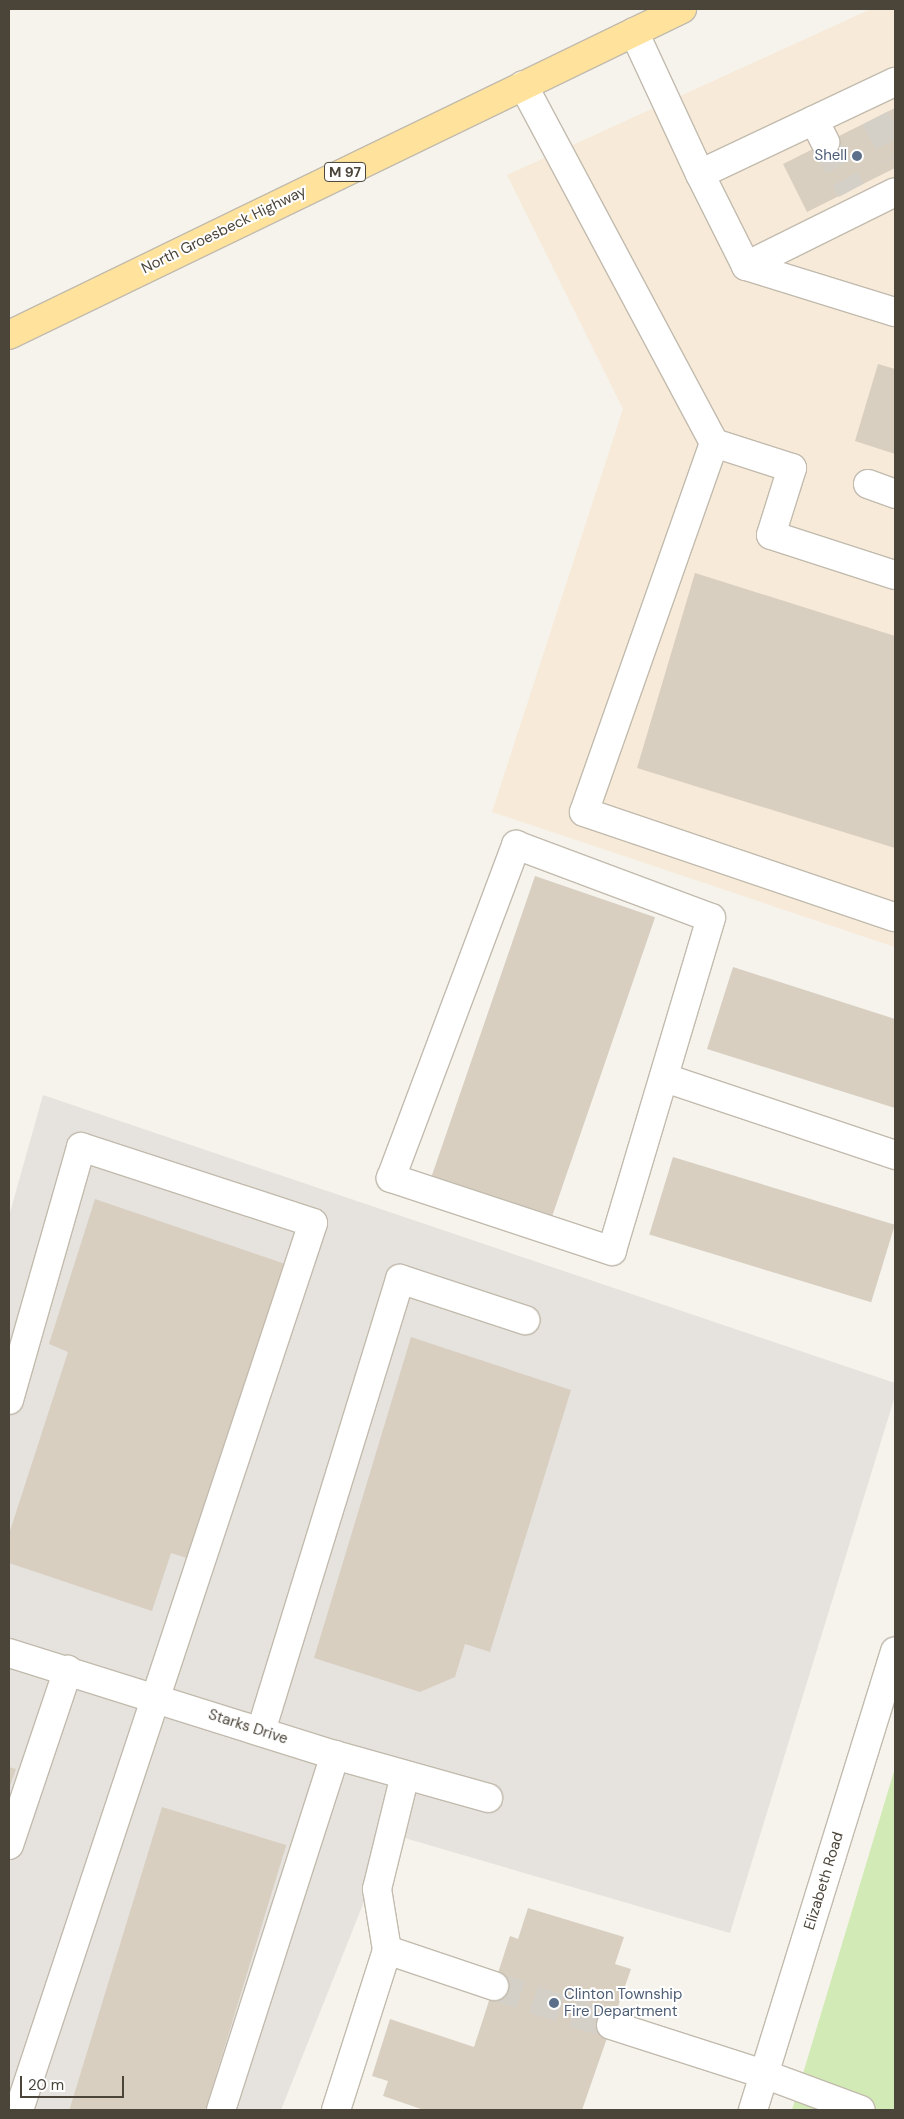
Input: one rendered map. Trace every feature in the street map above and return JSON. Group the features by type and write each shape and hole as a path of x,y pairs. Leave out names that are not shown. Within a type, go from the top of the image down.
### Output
{"main road":[{"name":"North Groesbeck Highway","path":"9,335 682,9"}],"street":[{"path":"634,32 700,174 746,266 895,312"},
{"path":"700,174 820,131 870,107 895,82"},
{"path":"523,85 714,443 792,468 771,535 895,575"},
{"path":"746,266 855,200 895,192"},
{"path":"714,443 584,812 895,916"},
{"path":"868,484 895,494"},
{"path":"516,845 711,918 665,1078 612,1252 391,1178 516,845"},
{"path":"665,1078 895,1155"},
{"path":"9,1400 81,1147 313,1223 158,1698 19,2110"},
{"path":"261,1731 400,1279 525,1320"},
{"name":"Elizabeth Road","path":"753,2110 895,1651"},
{"name":"Starks Drive","path":"9,1653 158,1698 335,1755 488,1798"},
{"path":"9,1845 68,1670"},
{"path":"221,2110 335,1755"},
{"path":"336,2110 388,1950 377,1889 405,1775"},
{"path":"388,1950 494,1986"},
{"path":"612,2025 764,2074 861,2110"}],"shaded area":[{"path":"871,9 895,9 895,947 492,812 623,409 507,175"},
{"path":"43,1095 895,1383 895,1396 730,1933 391,1834 281,2110 9,2110 9,1216"}],"green space":[{"path":"895,1768 895,2110 792,2110"}],"building":[{"path":"895,108 895,168 807,212 783,164"},
{"path":"878,364 895,369 895,454 855,441"},
{"path":"695,573 895,636 895,848 637,768"},
{"path":"535,876 655,917 550,1222 430,1180"},
{"path":"733,967 895,1019 895,1108 707,1049"},
{"path":"673,1157 895,1225 871,1302 649,1234"},
{"path":"95,1199 288,1265 190,1559 171,1553 152,1611 9,1563 9,1534 68,1352 49,1344"},
{"path":"411,1337 571,1390 490,1652 465,1644 455,1677 420,1692 314,1658"},
{"path":"9,1767 16,1769 9,1789"},
{"path":"162,1807 286,1845 205,2110 69,2110"},
{"name":"Clinton Township Fire Department","path":"528,1908 624,1937 615,1964 631,1969 582,2110 424,2110 383,2096 388,2081 372,2076 390,2019 474,2047 510,1936 518,1939"}],"tunnel":[{"path":"875,118 895,156"},
{"path":"825,142 851,190"},
{"path":"494,1986 611,2025"}],"place":[{"name":"Shell","path":"857,156"},
{"name":"Clinton Township Fire Department","path":"554,2003"}]}
